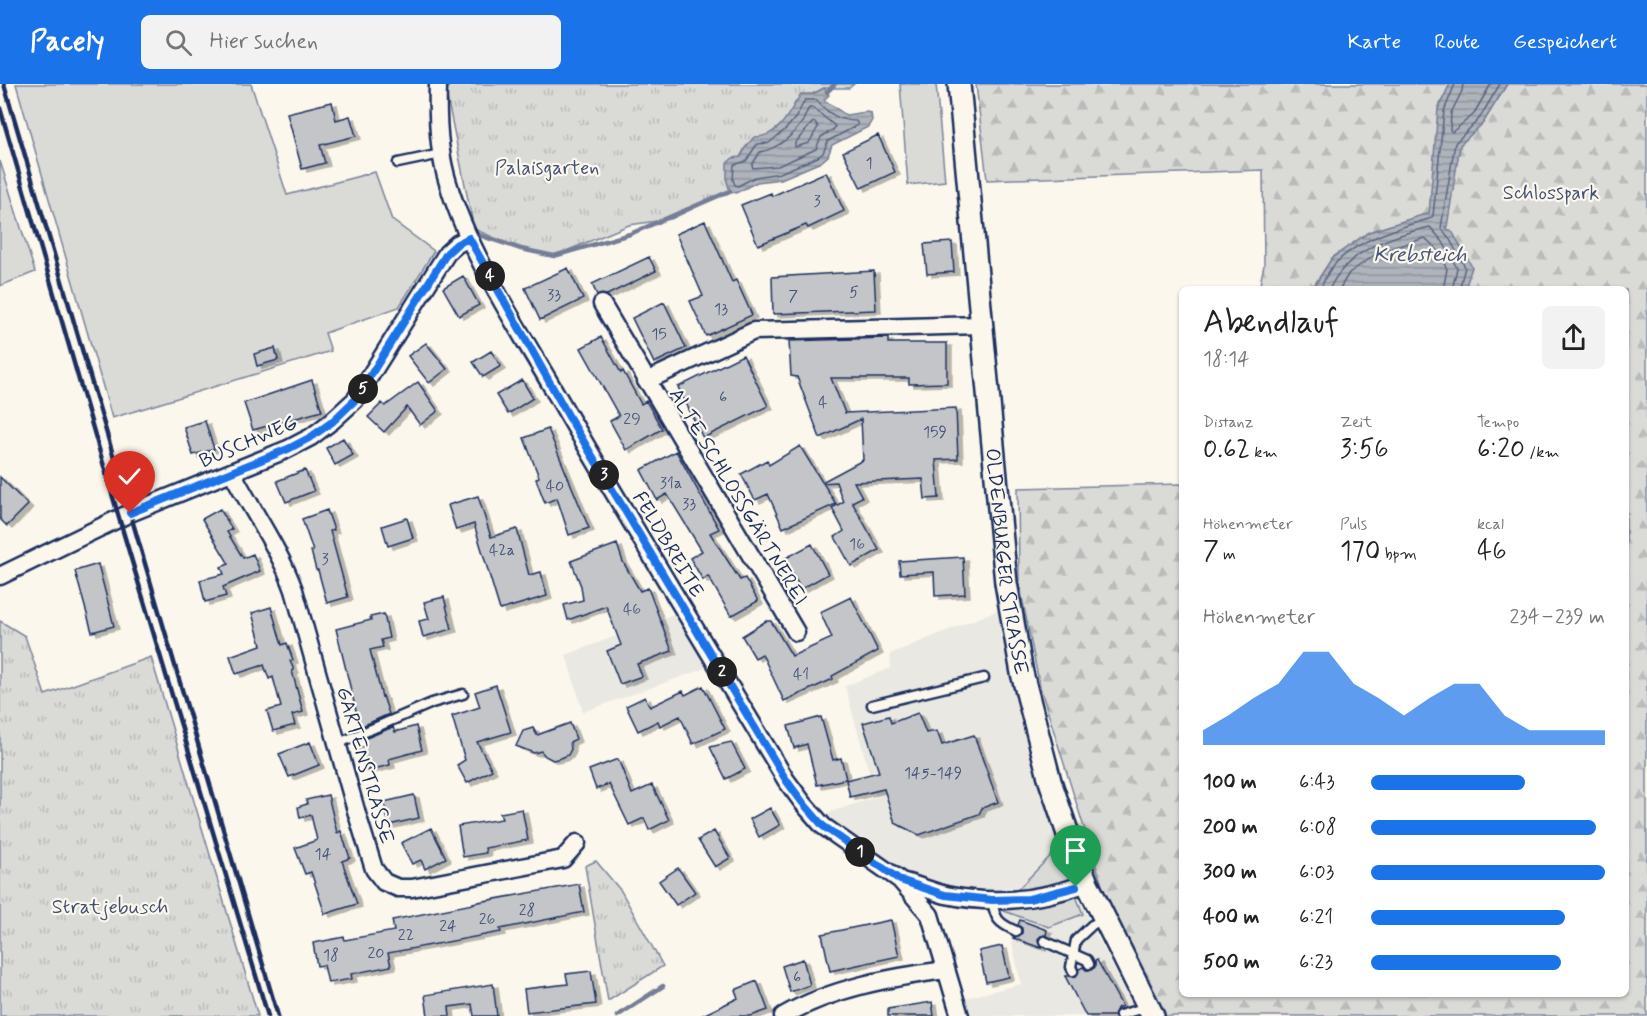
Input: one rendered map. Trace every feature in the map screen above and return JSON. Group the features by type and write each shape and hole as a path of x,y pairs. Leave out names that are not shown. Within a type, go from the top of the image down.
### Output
{"street":[{"name":"FELDBREITE","path":"438,84 441,154 448,184 469,238 569,417 786,780 823,826 900,880 930,915 960,1016"},
{"name":"OLDENBURGER STRASSE","path":"959,84 1006,583 1022,673 1050,781 1087,883 1150,1011"},
{"name":"BUSCHWEG","path":"0,576 130,513 311,437 350,404 370,379 447,253 457,244 469,238"},
{"name":"ALTE SCHLOSSGÄRTNEREI","path":"602,304 796,632"},
{"name":"ALTE SCHLOSSGÄRTNEREI","path":"646,381 754,331 982,325"},
{"name":"GARTENSTRASSE","path":"232,472 251,509 284,562 374,869 384,882 398,888 425,887 563,859 578,843"},
{"name":"FELDBREITE","path":"900,880 945,895 992,900 1029,899 1087,883"},
{"path":"783,1016 828,996 866,985 946,970"}],"lane":[{"path":"398,163 441,154"},
{"path":"872,705 984,678"},
{"path":"338,744 432,704 463,694"},
{"path":"992,900 995,918 1004,926 1016,931"},
{"path":"1073,971 1071,967 1076,940 1104,919"},
{"path":"1044,940 1087,960 1089,964"},
{"path":"1120,1015 1150,1011"}],"shaded area":[{"path":"1010,605 1069,837 1017,890 992,900 900,880 816,817 876,797 845,686 891,668 890,654"},
{"path":"684,610 717,664 583,712 566,655"},
{"path":"1076,890 1090,923 1139,1016 963,1016 958,1000 1021,984 1010,934 993,919 991,906"}],"green space":[{"path":"16,84 251,84 287,195 375,172 392,220 434,251 399,307 325,333 331,351 112,418"},
{"name":"Palaisgarten","path":"448,84 854,84 849,88 824,88 795,103 791,113 782,124 766,137 745,148 727,181 730,191 671,219 629,225 554,256 521,249 474,229 447,97"},
{"path":"900,84 936,84 945,181 908,185"},
{"name":"Schlosspark","path":"976,84 1450,84 1438,109 1446,226 1460,145 1483,123 1507,84 1647,84 1647,1016 1162,1016 1112,917 1040,687 1019,582 1018,488 1179,484 1179,997 1629,997 1629,286 1466,286 1471,267 1429,213 1369,232 1332,258 1315,286 1260,286 1264,265 1263,170 987,180"},
{"path":"0,161 35,272 0,286"},
{"name":"Stratjebusch","path":"0,621 25,636 45,695 151,657 258,1016 0,1016"},
{"path":"1069,837 1087,883 992,900 1017,890"},
{"path":"596,861 621,891 663,966 608,1001 585,866"},
{"path":"1074,891 1083,914 1049,927 998,909 997,904"}],"water":[{"name":"Krebsteich","path":"1450,84 1507,84 1483,123 1460,145 1447,227 1444,226 1453,233 1472,267 1466,286 1315,286 1332,258 1369,232 1429,213 1438,109"},
{"path":"824,88 829,95 824,100 846,115 871,113 872,120 868,127 832,145 828,156 821,162 781,179 757,182 736,193 730,191 727,181 727,163 733,158 741,157 754,137 771,133 783,123 801,94 813,94"}],"building":[{"path":"332,102 336,120 350,116 356,136 320,145 325,163 302,169 287,113"},
{"path":"878,135 895,172 861,188 843,152"},
{"path":"826,172 844,211 808,228 806,225 758,245 741,205 771,193 772,196"},
{"path":"705,221 732,282 736,280 752,315 706,336 690,301 703,296 676,234"},
{"path":"952,242 954,272 927,274 924,244"},
{"path":"649,257 656,271 607,295 597,295 592,284"},
{"path":"568,268 583,299 540,320 525,288"},
{"path":"874,271 876,310 773,314 772,277"},
{"path":"463,276 479,305 459,316 443,288"},
{"path":"664,302 686,348 654,363 632,318"},
{"path":"601,337 641,404 646,401 662,429 626,450 610,421 619,416 581,348"},
{"path":"888,338 888,343 947,343 947,383 909,384 909,378 831,378 845,413 956,408 958,459 936,460 939,498 925,499 923,479 854,482 862,497 852,502 879,550 851,566 835,537 844,531 832,508 843,502 836,482 823,483 836,504 783,528 768,494 755,500 741,474 767,460 769,465 800,446 822,482 863,460 861,419 820,438 797,377 791,376 789,341"},
{"path":"426,343 447,369 429,383 408,356"},
{"path":"275,348 278,360 257,366 254,354"},
{"path":"491,351 501,366 483,377 473,362"},
{"path":"743,355 768,406 703,438 678,387"},
{"path":"312,380 322,411 253,430 244,403"},
{"path":"522,380 533,398 508,414 496,395"},
{"path":"418,382 438,411 420,425 407,407 384,432 368,417 382,403 385,406"},
{"path":"205,421 214,449 193,455 184,427"},
{"path":"548,429 589,528 569,535 557,498 545,503 536,479 539,477 524,438"},
{"path":"343,438 353,455 335,465 326,448"},
{"path":"676,451 719,529 710,533 740,580 745,578 758,601 731,616 708,576 703,580 690,558 702,551 667,494 657,500 641,470"},
{"path":"305,470 314,491 286,502 277,481"},
{"path":"0,477 28,505 7,526 0,519"},
{"path":"478,496 491,537 517,529 529,575 541,572 547,596 500,610 474,524 456,530 448,505"},
{"path":"220,509 232,529 227,532 243,558 253,554 260,571 223,587 226,596 205,602 200,580 224,574 221,567 229,564 202,519"},
{"path":"327,510 334,530 330,531 348,597 327,603 302,519"},
{"path":"407,518 413,538 388,546 382,526"},
{"path":"617,544 623,562 640,591 648,588 672,651 637,664 642,676 620,684 607,651 621,645 606,606 568,620 564,605 583,600 581,586 571,561"},
{"path":"812,544 828,574 801,589 784,559"},
{"path":"963,557 965,594 935,596 934,572 900,574 899,561"},
{"path":"98,564 114,626 92,632 75,571"},
{"path":"444,597 452,629 423,637 419,621 429,619 424,602"},
{"path":"851,597 878,651 832,676 833,679 784,701 762,654 755,658 742,636 766,621 771,621 792,656 832,638 820,612"},
{"path":"271,607 282,645 287,643 293,660 290,661 303,712 292,715 295,725 273,731 267,711 281,707 273,677 269,679 264,665 236,674 230,656 261,645 252,613"},
{"path":"384,614 389,638 381,640 383,647 370,650 382,697 389,714 360,727 336,629 371,620 370,617"},
{"path":"496,685 511,732 477,742 492,770 467,783 457,765 465,760 452,716 480,707 475,692"},
{"path":"703,686 725,729 693,744 680,716 660,726 658,721 638,731 626,706 645,697 650,707 683,691 685,695"},
{"path":"918,713 926,733 937,731 942,745 974,735 998,802 982,808 979,814 919,835 895,823 884,789 850,797 846,780 879,772 863,723 889,716 891,723"},
{"path":"821,717 833,760 841,758 846,779 817,785 807,744 794,748 788,726"},
{"path":"570,723 576,739 570,742 571,749 568,755 561,758 553,760 541,751 534,753 516,746 523,731 533,728 537,735"},
{"path":"416,726 422,750 389,759 390,765 365,771 359,748 367,746 364,739 393,727 395,732"},
{"path":"310,742 319,765 289,777 279,754"},
{"path":"731,742 745,769 726,779 710,747"},
{"path":"618,759 632,794 652,785 669,820 649,830 644,818 629,825 609,784 596,789 589,770"},
{"path":"328,795 337,833 341,831 350,858 342,861 357,904 325,914 311,872 305,874 295,848 317,840 311,815 300,818 298,807 307,804 306,800"},
{"path":"414,795 419,818 389,825 384,802"},
{"path":"770,808 780,825 759,837 750,819"},
{"path":"522,809 528,840 485,848 486,853 463,857 458,826 502,819 500,813"},
{"path":"431,828 446,858 425,869 421,860 412,864 401,843"},
{"path":"714,831 730,858 715,867 698,840"},
{"path":"678,868 695,892 676,905 659,881"},
{"path":"579,884 584,912 500,929 501,932 388,953 391,966 351,974 352,979 328,983 324,965 317,966 313,943 394,931 392,920"},
{"path":"891,920 899,956 830,971 822,934"},
{"path":"1020,920 1047,930 1046,935 1038,939 1041,948 1013,938 1022,933 1022,928 1018,925"},
{"path":"1002,946 1009,977 986,982 979,951"},
{"path":"803,959 810,985 790,992 782,966"},
{"path":"1097,960 1122,1006 1117,1008 1114,1016 1086,1016 1065,976 1076,976 1079,969 1083,967 1091,970 1095,967"},
{"path":"591,971 596,1004 527,1012 524,989 568,984 566,974"},
{"path":"757,981 768,1010 751,1016 701,1016 738,998 735,990"},
{"path":"493,984 497,1016 474,1016 472,1004 449,1007 450,1016 428,1016 425,995"},
{"path":"932,1002 934,1016 888,1016 888,1009"}],"waterway":[{"path":"827,92 835,84"},
{"path":"473,233 521,249 554,256 630,234 730,191"},
{"path":"617,1016 663,986"}],"railway":[{"path":"4,84 278,1016"},
{"path":"0,108 119,518 268,1016"}],"route":[{"path":"130,513 288,449 311,437 332,422 355,400 370,379 447,253 457,244 469,238 569,417 786,780 823,826 900,880 945,895 992,900 1029,899 1076,887"}]}
